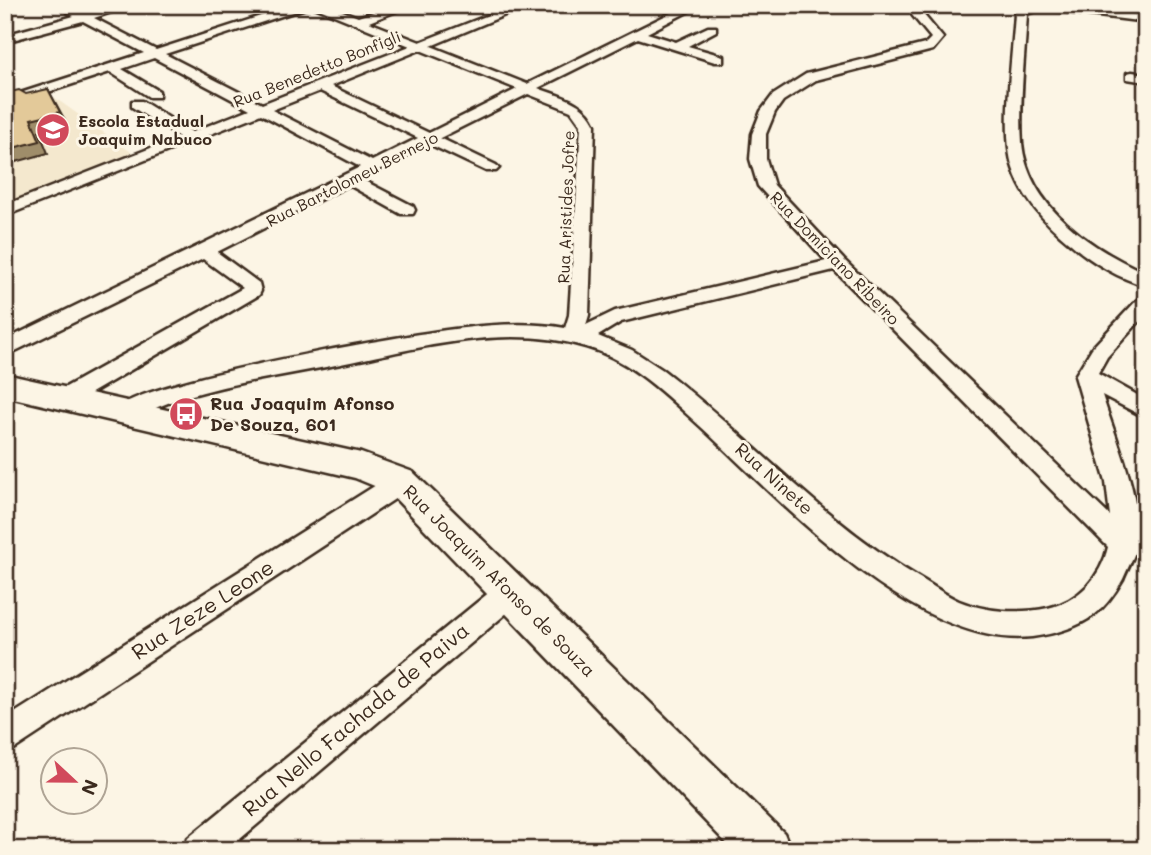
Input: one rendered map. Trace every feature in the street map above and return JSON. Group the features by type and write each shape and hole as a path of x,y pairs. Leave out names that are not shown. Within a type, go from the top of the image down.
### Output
{"main road":[{"name":"Rua Joaquim Afonso de Souza","path":"5,385 361,466 401,482 767,850"}],"street":[{"path":"61,5 372,166"},
{"path":"5,39 128,5"},
{"path":"5,102 307,5"},
{"name":"Rua Aristides Jofre","path":"317,5 528,87 576,108 584,115 588,125 576,337"},
{"path":"359,21 407,5"},
{"name":"Rua Benedetto Bonfigli","path":"5,211 524,5"},
{"name":"Rua Bartolomeu Bernejo","path":"5,349 206,253 528,87 696,5"},
{"name":"Rua Domiciano Ribeiro","path":"916,5 918,15 937,38 935,42 909,53 811,77 778,98 768,111 759,134 758,159 766,186 838,264 1124,546"},
{"path":"1146,19 1042,6 1027,8 1021,13 1015,143 1016,163 1039,204 1062,228 1098,256 1146,280"},
{"path":"678,46 712,29"},
{"path":"637,34 719,59"},
{"path":"113,68 154,94"},
{"path":"320,86 491,168"},
{"path":"137,104 190,137"},
{"path":"349,179 407,210"},
{"path":"63,399 251,291 252,287 247,282 206,253"},
{"path":"576,337 615,317 838,264"},
{"path":"1146,302 1099,353 1086,376 1146,410"},
{"name":"Rua Ninete","path":"126,411 160,396 240,376 439,338 500,331 576,337 619,353 679,395 834,533 898,581 954,612 1011,626 1048,623 1083,608 1103,588 1117,568 1124,546 1125,518 1121,494 1086,376"},
{"name":"Rua Zeze Leone","path":"5,737 401,482"},
{"name":"Rua Nello Fachada de Paiva","path":"200,850 512,591"}],"shaded area":[{"name":"Escola Estadual Joaquim Nabuco","path":"48,93 134,154 5,204 5,107"}],"building":[{"path":"48,89 60,112 31,119 40,141 5,150 5,93 19,90 26,94"}],"place":[{"name":"Escola Estadual Joaquim Nabuco","path":"53,130"},
{"name":"Rua Joaquim Afonso De Souza, 601","path":"186,414"}]}
